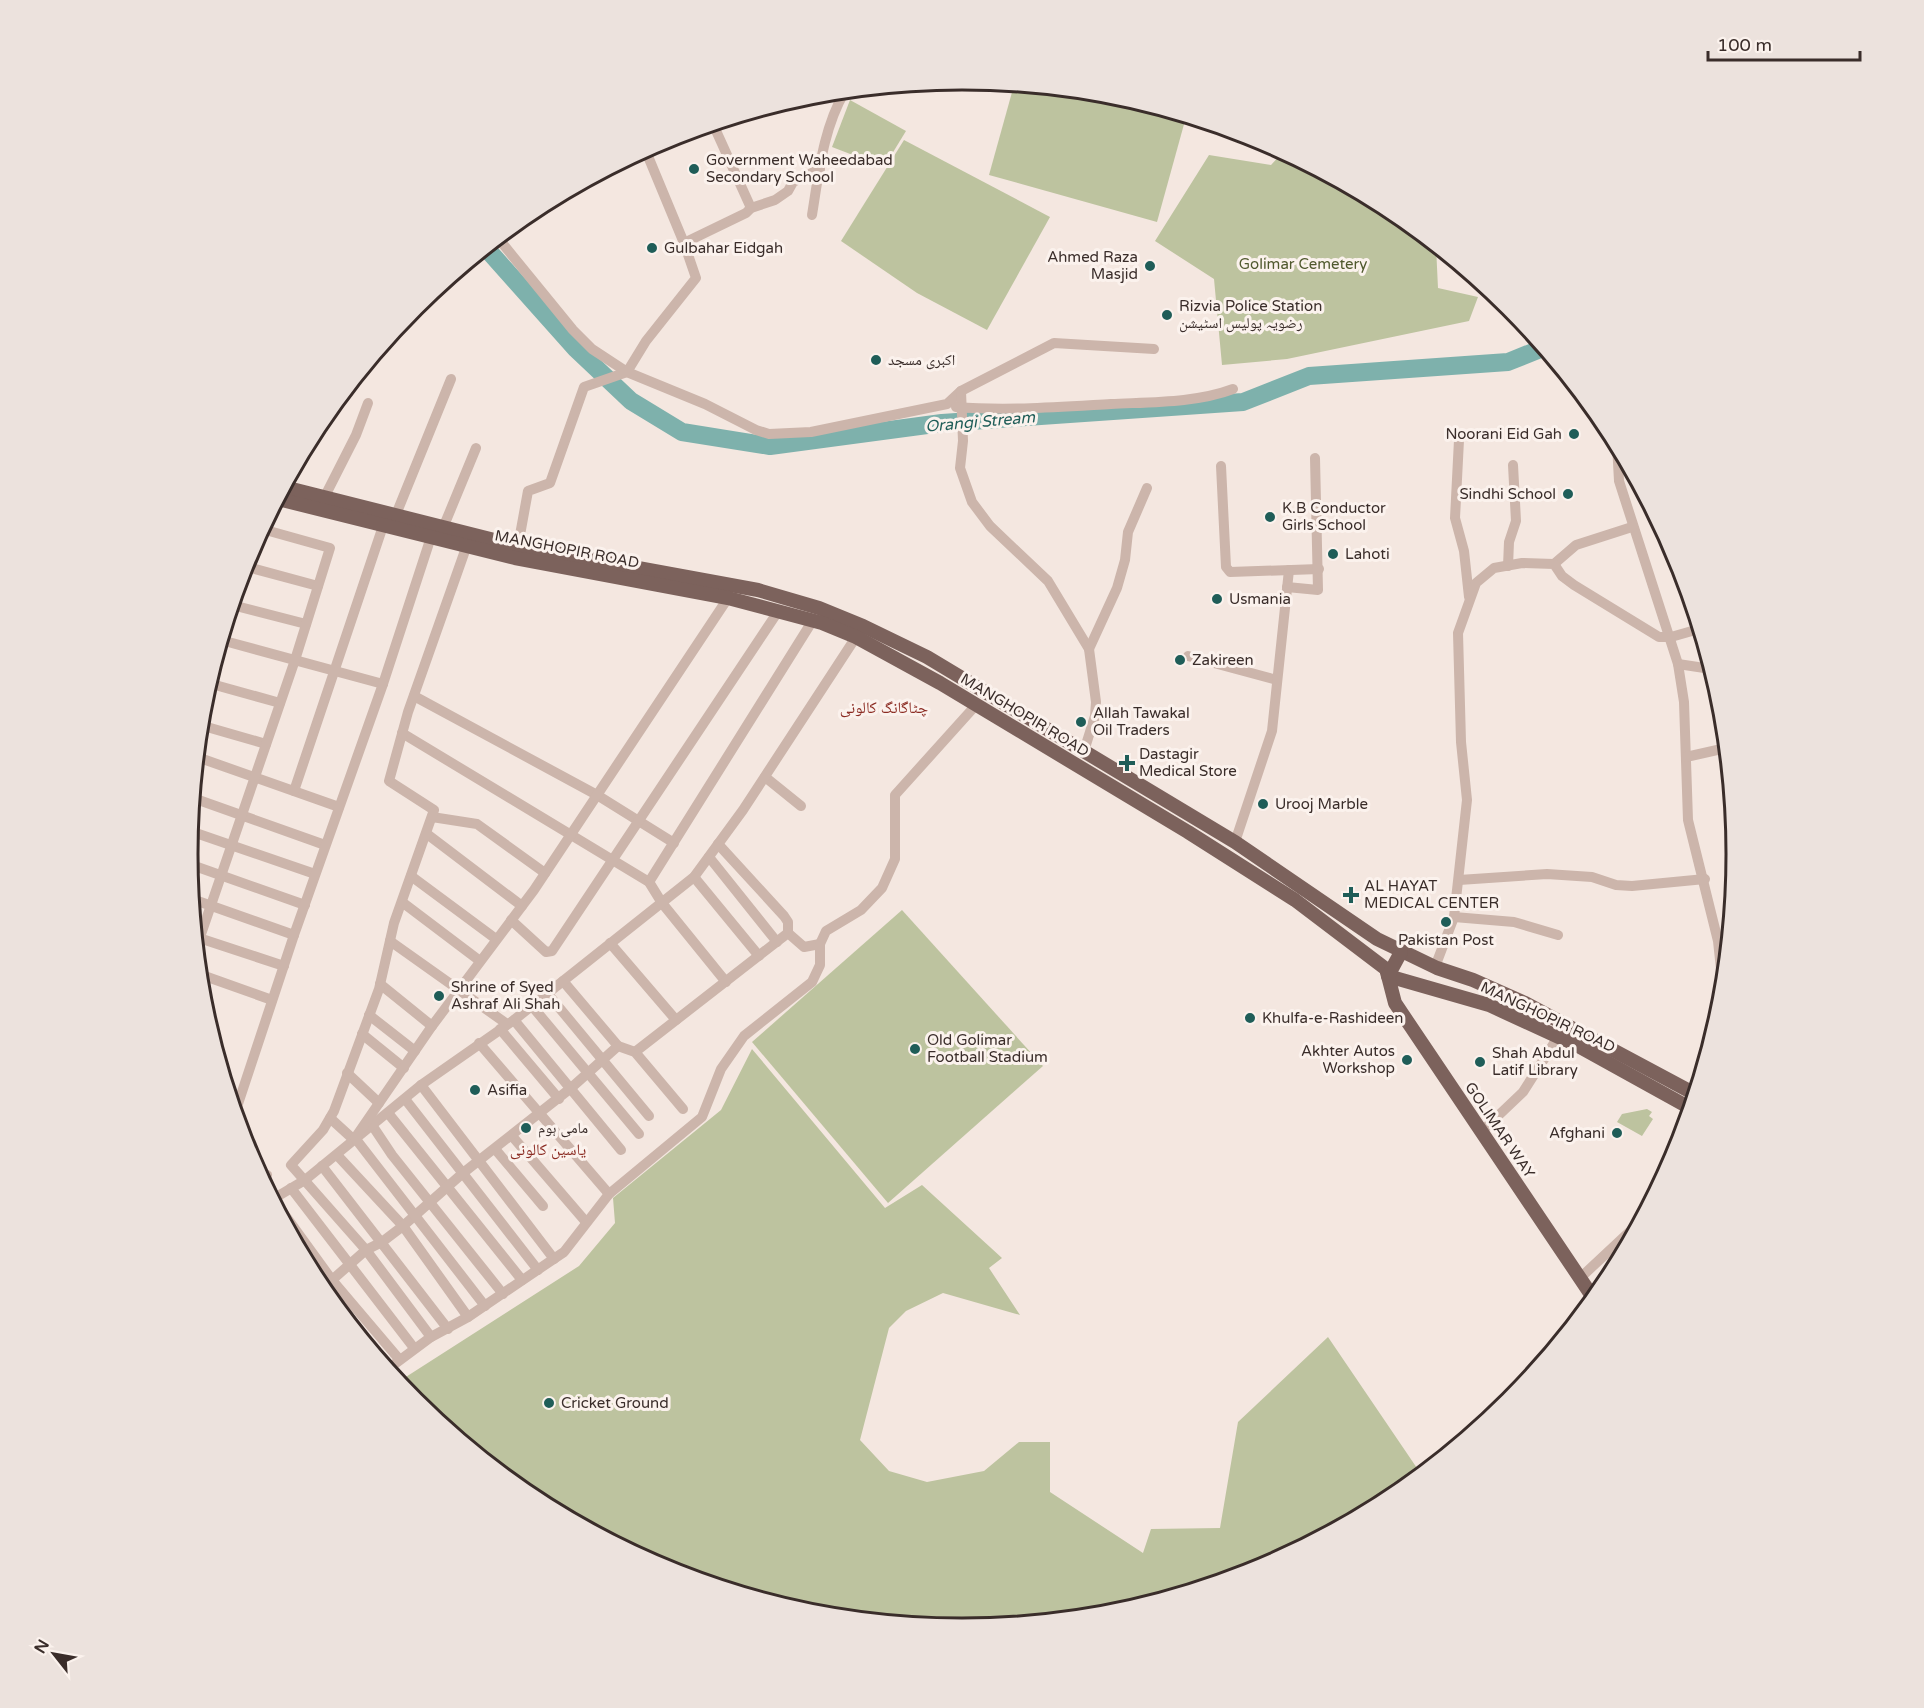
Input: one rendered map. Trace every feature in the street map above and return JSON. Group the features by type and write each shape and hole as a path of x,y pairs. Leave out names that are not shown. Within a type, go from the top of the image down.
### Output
{"main road":[{"name":"MANGHOPIR ROAD","path":"291,489 395,517 518,546 758,591 819,608 927,657 1235,842 1377,939 1435,967 1473,980 1525,1003 1688,1090"},
{"name":"MANGHOPIR ROAD","path":"285,501 515,558 780,610 856,637 976,705 1188,832 1295,900 1386,969 1388,976 1489,1005 1558,1037 1683,1104"},
{"path":"1388,976 1401,951"},
{"name":"GOLIMAR WAY","path":"1388,976 1395,1002 1588,1291"}],"street":[{"path":"812,215 833,112 839,101"},
{"path":"716,131 751,208"},
{"path":"518,546 528,491 550,483 584,387 627,372 646,341 696,278 649,158"},
{"path":"684,243 746,213 751,208 775,200 788,191 793,182 820,169"},
{"path":"503,244 592,350 627,372 695,399 732,420 769,434 811,432 947,404 961,407 1009,409 1145,402 1213,395 1233,389"},
{"path":"947,404 960,391 1054,344 1154,350"},
{"path":"395,517 451,379"},
{"path":"960,391 963,441 960,468 972,502 990,526 1048,581 1089,649 1096,702 1095,716 1084,751"},
{"path":"324,498 356,435 368,403"},
{"path":"1459,440 1455,518 1464,551 1470,600"},
{"path":"443,528 476,448"},
{"path":"1287,587 1318,590 1315,458"},
{"path":"1618,463 1619,481 1632,527 1671,637 1678,664 1684,702 1688,820 1705,879 1719,953"},
{"path":"1509,566 1509,542 1515,521 1513,465"},
{"path":"1221,466 1226,567 1230,572 1319,569"},
{"path":"1089,649 1117,588 1125,560 1128,532 1147,488"},
{"path":"294,791 383,526"},
{"path":"1435,967 1454,916 1459,880 1467,800 1461,742 1458,633 1476,583 1494,568 1554,564 1576,545 1632,527"},
{"path":"202,926 295,660 330,548 270,531"},
{"path":"239,1100 325,845 383,684 430,537"},
{"path":"431,1337 366,1250 291,1165 323,1130 330,1118 380,984 402,902 434,810 389,782 414,696 467,545"},
{"path":"1554,564 1562,576 1576,586 1659,637 1671,637 1692,631"},
{"path":"254,569 318,586"},
{"path":"1235,842 1272,731 1289,570"},
{"path":"354,1138 432,1026 545,873 728,598"},
{"path":"239,607 306,624"},
{"path":"511,920 549,953 613,862 780,610"},
{"path":"649,882 813,620"},
{"path":"278,1195 305,1179 337,1155 354,1138 421,1085 532,1005 694,877 765,777 856,637"},
{"path":"228,642 383,684"},
{"path":"1188,656 1277,680"},
{"path":"1678,664 1703,668"},
{"path":"217,686 280,703"},
{"path":"414,696 597,795 674,843"},
{"path":"394,1364 414,1348 468,1317 564,1252 609,1194 702,1117 721,1069 744,1036 812,982 820,965 820,944 826,931 861,910 882,888 895,859 895,795 976,705"},
{"path":"209,728 266,744"},
{"path":"402,733 649,882 662,903 726,982"},
{"path":"1686,757 1718,750"},
{"path":"204,760 339,807"},
{"path":"765,777 801,807"},
{"path":"200,801 325,845"},
{"path":"432,817 477,824 545,873"},
{"path":"199,834 315,874"},
{"path":"427,834 522,906"},
{"path":"718,844 784,915 788,933 804,947 820,944"},
{"path":"709,857 777,942"},
{"path":"199,868 305,905"},
{"path":"1459,880 1547,874 1592,877 1616,885 1632,886 1705,879"},
{"path":"411,876 496,939"},
{"path":"694,877 759,956"},
{"path":"200,902 294,935"},
{"path":"402,902 480,961"},
{"path":"1454,916 1514,922 1558,935"},
{"path":"635,1052 788,933"},
{"path":"390,941 507,1024 571,1088 621,1150"},
{"path":"204,942 284,966"},
{"path":"610,943 676,1020"},
{"path":"209,978 272,1000"},
{"path":"563,981 618,1046 635,1052 683,1109"},
{"path":"380,984 432,1026"},
{"path":"547,993 649,1116"},
{"path":"532,1005 639,1134"},
{"path":"369,1015 415,1051"},
{"path":"507,1024 559,1098"},
{"path":"362,1034 404,1068"},
{"path":"1481,1132 1523,1092 1558,1037"},
{"path":"479,1043 609,1194"},
{"path":"330,1282 366,1250 382,1242 403,1226 463,1173 539,1115 618,1046"},
{"path":"347,1073 379,1103"},
{"path":"421,1085 554,1259"},
{"path":"405,1099 538,1270"},
{"path":"388,1113 522,1281"},
{"path":"330,1118 354,1138 485,1306"},
{"path":"372,1125 502,1294"},
{"path":"512,1136 586,1222"},
{"path":"495,1149 543,1206"},
{"path":"337,1155 403,1226 468,1317"},
{"path":"322,1166 448,1329"},
{"path":"291,1188 414,1348"},
{"path":"299,1235 333,1280 399,1359"},
{"path":"1579,1279 1622,1238"}],"green space":[{"path":"1012,92 1111,105 1184,124 1157,222 989,175"},
{"path":"850,100 906,131 884,167 832,147"},
{"path":"904,140 1050,217 987,330 917,293 841,241"},
{"name":"Golimar Cemetery","path":"1209,155 1271,165 1277,158 1344,192 1427,248 1436,256 1438,288 1478,297 1469,321 1287,359 1222,365 1214,279 1155,241"},
{"path":"902,910 1043,1066 888,1203 752,1042"},
{"path":"752,1049 885,1208 922,1185 1002,1258 989,1268 1020,1315 943,1293 906,1311 889,1328 860,1440 889,1471 927,1482 984,1471 1019,1442 1050,1442 1050,1492 1143,1553 1151,1529 1220,1528 1238,1422 1328,1337 1417,1467 1344,1516 1254,1560 1208,1577 1160,1592 1111,1603 1012,1616 962,1618 912,1616 813,1603 764,1592 716,1577 670,1560 624,1539 580,1516 497,1460 458,1428 406,1377 579,1266 615,1223 613,1198 721,1110"},
{"path":"1647,1109 1652,1112 1649,1116 1653,1119 1642,1136 1617,1122 1622,1114"}],"waterway":[{"name":"Orangi Stream","path":"491,253 576,349 631,401 682,432 770,446 942,423 1243,402 1309,376 1508,362 1536,351"}],"place":[{"name":"Government Waheedabad Secondary School","path":"694,169"},
{"name":"Gulbahar Eidgah","path":"652,248"},
{"name":"Ahmed Raza Masjid","path":"1150,266"},
{"name":"Rizvia Police Station رضویہ پولیس اسٹیشن","path":"1167,315"},
{"name":"اکبری مسجد","path":"876,360"},
{"name":"Noorani Eid Gah","path":"1574,434"},
{"name":"Sindhi School","path":"1568,494"},
{"name":"K.B Conductor Girls School","path":"1270,517"},
{"name":"Lahoti","path":"1333,554"},
{"name":"Usmania","path":"1217,599"},
{"name":"Zakireen","path":"1180,660"},
{"name":"Allah Tawakal Oil Traders","path":"1081,722"},
{"name":"Dastagir Medical Store","path":"1127,763"},
{"name":"Urooj Marble","path":"1263,804"},
{"name":"AL HAYAT MEDICAL CENTER","path":"1351,895"},
{"name":"Pakistan Post","path":"1446,922"},
{"name":"Shrine of Syed Ashraf Ali Shah","path":"439,996"},
{"name":"Khulfa-e-Rashideen","path":"1250,1018"},
{"name":"Old Golimar Football Stadium","path":"915,1049"},
{"name":"Akhter Autos Workshop","path":"1407,1060"},
{"name":"Shah Abdul Latif Library","path":"1480,1062"},
{"name":"Asifia","path":"475,1090"},
{"name":"مامی ہوم","path":"526,1128"},
{"name":"Afghani","path":"1617,1133"},
{"name":"Cricket Ground","path":"549,1403"}],"district":[{"name":"چٹاگانگ کالونی","path":"884,707"},
{"name":"یاسین کالونی","path":"548,1149"}]}
